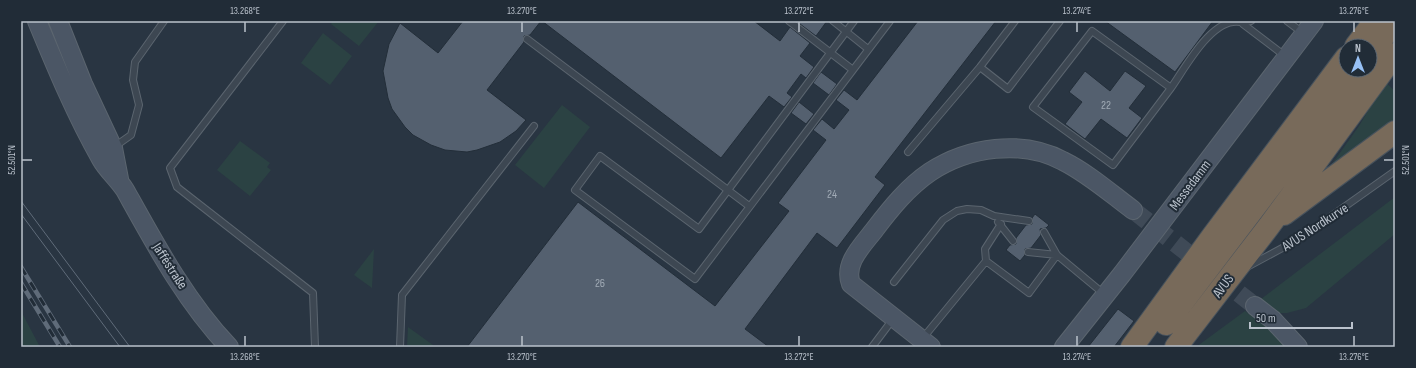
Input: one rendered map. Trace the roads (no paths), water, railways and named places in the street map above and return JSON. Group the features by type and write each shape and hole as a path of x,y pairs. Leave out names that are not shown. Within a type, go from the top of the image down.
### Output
{"highway":[{"path":"1362,38 1375,21"},
{"path":"1378,44 1395,21"},
{"name":"AVUS","path":"1176,347 1269,226 1395,54"},
{"path":"1132,347 1216,230 1338,69"},
{"path":"1148,347 1353,78"},
{"path":"1269,226 1395,132"}],"main road":[{"name":"Jafféstraße","path":"37,21 73,103 102,161 119,180 154,242 179,281 229,347"},
{"name":"Jafféstraße","path":"58,21 83,84 113,148 119,180"},
{"name":"Messedamm","path":"1064,347 1106,295 1309,27"},
{"path":"926,343 893,319 851,284 848,272 852,260 902,196 921,179 938,167 957,158 978,152 999,149 1022,149 1047,154 1079,169 1133,210"},
{"path":"1255,306 1273,320 1298,347"}],"lane":[{"path":"113,148 131,135 139,105 133,80 135,62 164,21"},
{"path":"283,21 170,168 177,188 313,293 315,347"},
{"path":"789,21 852,70"},
{"path":"833,21 868,49"},
{"path":"854,21 699,229 600,156 575,190 695,278 890,21"},
{"path":"908,152 980,67 1015,21"},
{"path":"980,67 1008,89 1060,21"},
{"path":"1171,88 1092,31 1033,107 1113,165 1171,88 1212,31 1233,22 1251,21"},
{"path":"1287,21 1309,27"},
{"path":"1243,22 1286,57"},
{"path":"527,39 749,206"},
{"path":"400,347 402,295 534,126"},
{"name":"AVUS Nordkurve","path":"1231,276 1299,240 1395,171"},
{"path":"894,282 943,220 957,211 967,209 981,210 994,216 1029,221"},
{"path":"994,216 1013,241"},
{"path":"926,343 986,261 986,249 1001,224"},
{"path":"1044,232 1057,255 1080,276 1106,295"},
{"path":"1028,252 1057,255"},
{"path":"986,261 1029,293 1057,255"},
{"path":"872,347 893,319"}],"tunnel":[{"path":"1133,210 1255,306"}],"tram line":[{"path":"21,201 130,347"},
{"path":"21,214 120,347"}],"railway":[{"path":"21,267 70,347"},
{"path":"21,283 60,347"}]}
